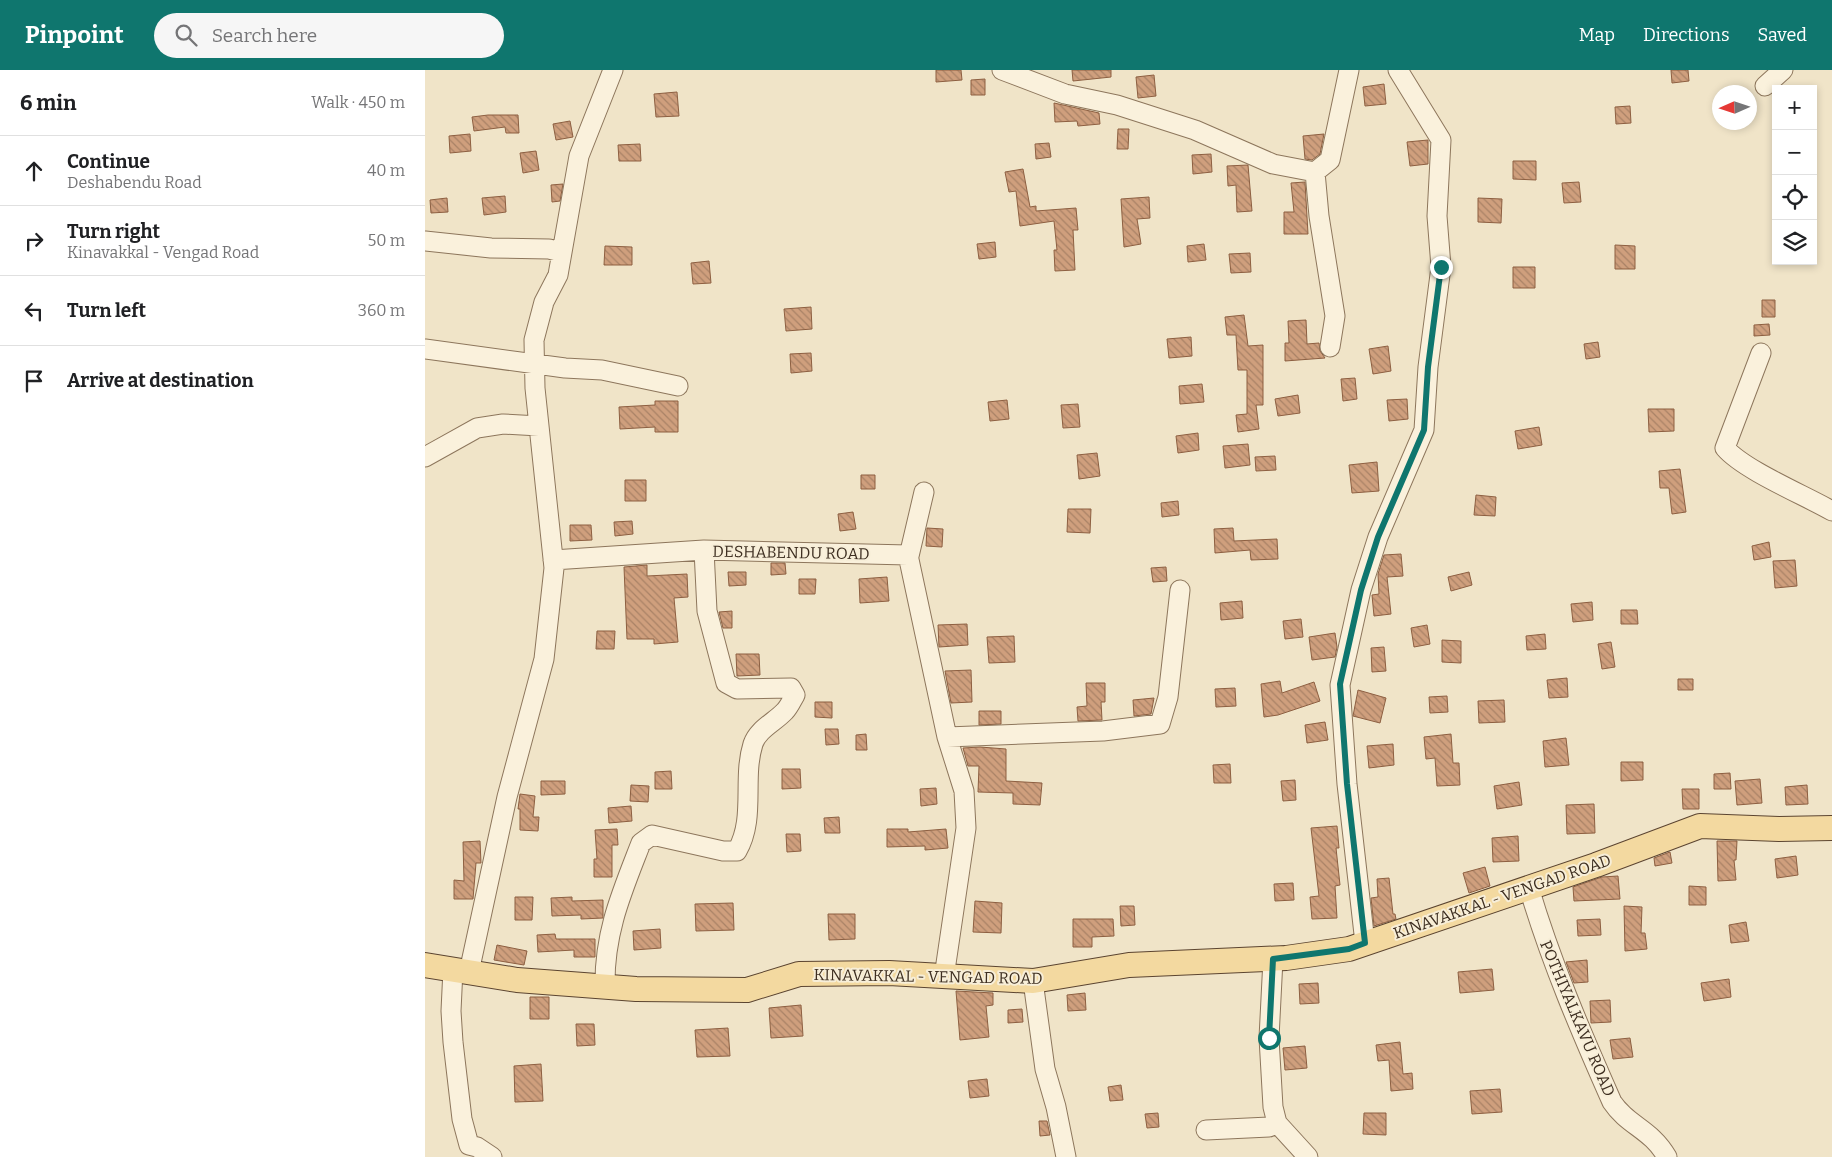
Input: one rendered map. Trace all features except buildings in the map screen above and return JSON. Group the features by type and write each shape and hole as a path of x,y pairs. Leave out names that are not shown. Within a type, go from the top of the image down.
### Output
{"main road":[{"name":"KINAVAKKAL - VENGAD ROAD","path":"425,965 517,980 605,987 747,990 799,974 889,973 1033,981 1129,965 1273,959 1349,949 1529,888 1700,826 1779,829 1832,828"}],"street":[{"path":"492,1157 477,1147 469,1145 462,1119 451,1010 543,659 553,560 539,426 534,340 544,302 558,275 579,156 613,70"},
{"path":"1002,70 1065,94 1117,105 1195,130 1273,164 1315,172 1330,160 1349,70"},
{"path":"1365,943 1347,784 1340,684 1361,590 1378,537 1424,430 1428,367 1441,267 1437,216 1441,140 1398,70"},
{"path":"1765,86 1783,70"},
{"path":"1315,172 1319,216 1335,316 1330,347"},
{"path":"425,241 491,248 549,249 561,252"},
{"path":"425,349 535,365 602,370 678,386"},
{"path":"1761,353 1725,448 1731,456 1832,511"},
{"path":"425,457 477,428 503,424 539,426"},
{"path":"924,492 909,556 915,598 947,737 965,791 966,828 944,976"},
{"path":"553,560 704,550"},
{"name":"DESHABENDU ROAD","path":"605,987 605,964 611,923 641,842 652,835 723,851 737,851 743,841 748,810 749,773 753,743 766,726 786,711 795,695 791,688 737,689 726,683 707,611 704,550 904,554 909,556"},
{"path":"947,737 1103,731 1160,724 1168,697 1180,590"},
{"name":"POTHIYALKAVU ROAD","path":"1529,888 1546,945 1569,1004 1613,1102 1620,1113 1644,1129 1659,1143 1667,1157"},
{"path":"1273,959 1269,1038 1273,1107 1277,1123 1308,1157"},
{"path":"1033,981 1045,1069 1067,1157"},
{"path":"1206,1130 1269,1127 1277,1123"}],"route":[{"path":"1269,1038 1270,988 1273,959 1349,949 1365,943 1363,911 1347,784 1345,730 1340,684 1361,590 1378,537 1424,430 1428,367 1441,267"}]}
